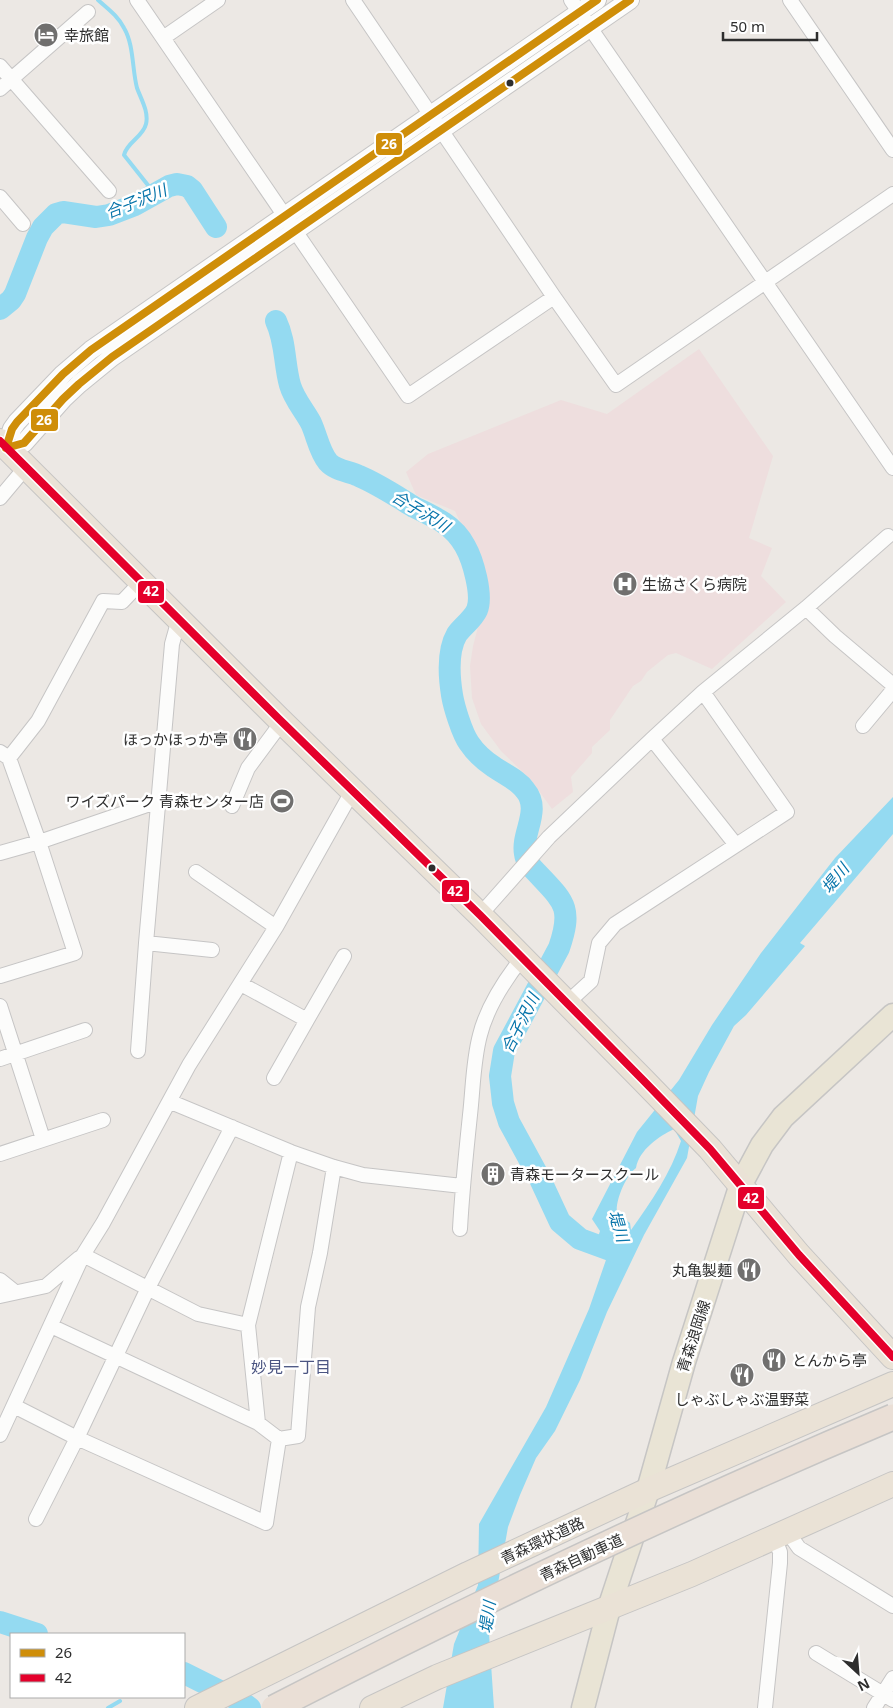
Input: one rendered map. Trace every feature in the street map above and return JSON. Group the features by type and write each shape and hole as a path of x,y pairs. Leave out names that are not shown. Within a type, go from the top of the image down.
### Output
{"highway":[{"path":"3,445 480,915 643,1080 710,1149 799,1255 893,1356"},
{"name":"青森環状道路","path":"197,1708 468,1574 648,1490 893,1384"},
{"name":"青森自動車道","path":"274,1708 598,1548 893,1418"},
{"path":"372,1708 438,1677 692,1574 893,1484"}],"main road":[{"name":"青森浪岡線","path":"583,1708 609,1608 648,1490 684,1362 741,1184 762,1144 783,1117 893,1015"}],"street":[{"path":"137,0 408,396 554,296"},
{"path":"163,38 218,0"},
{"path":"353,0 616,385 893,194"},
{"path":"3,445 17,422 63,374 91,350 432,114 575,6 597,0"},
{"path":"3,445 24,443 63,399 105,363 630,0"},
{"path":"790,0 893,150"},
{"path":"575,6 893,468"},
{"path":"0,89 88,12"},
{"path":"0,66 109,191"},
{"path":"0,197 23,224"},
{"path":"0,498 26,468"},
{"path":"480,915 549,837 652,739 703,692 806,608 888,536"},
{"path":"0,976 74,953 39,842 4,755 38,721 103,601 122,602 142,582"},
{"path":"806,608 835,636 893,685"},
{"path":"138,1051 172,644 178,619"},
{"path":"863,726 893,690"},
{"path":"564,1000 591,981 599,943 615,924 787,812 703,692"},
{"path":"232,806 248,768 282,722"},
{"path":"652,739 736,845"},
{"path":"0,1435 83,1254 103,1224 171,1102 189,1065 276,927 352,790"},
{"path":"0,853 39,842 159,801"},
{"path":"196,872 276,927"},
{"path":"146,943 212,950"},
{"path":"274,1078 344,956"},
{"path":"460,1230 462,1186 474,1071 480,1035 494,1000 510,973 525,962"},
{"path":"241,984 307,1020"},
{"path":"0,1006 43,1139"},
{"path":"0,1059 85,1030"},
{"path":"171,1102 291,1152 334,1167 363,1175 462,1186"},
{"path":"0,1154 103,1120"},
{"path":"36,1519 77,1438 148,1288 232,1127"},
{"path":"258,1424 248,1326 291,1152"},
{"path":"51,1326 258,1424 279,1439 298,1436 308,1307 320,1253 334,1167"},
{"path":"83,1254 198,1314 248,1326"},
{"path":"0,1296 46,1286 83,1254"},
{"path":"0,1280 15,1292"},
{"path":"14,1406 77,1438 266,1523 279,1439"},
{"path":"781,1534 799,1548 893,1606"},
{"path":"765,1708 780,1563 781,1534"},
{"path":"816,1653 888,1697"},
{"path":"874,1708 888,1697 893,1678"}],"shaded area":[{"name":"生協さくら病院","path":"699,349 773,456 749,538 772,548 761,576 786,602 712,669 676,653 668,655 647,672 641,681 633,686 610,720 610,730 592,747 592,753 571,777 573,792 552,809 531,780 501,751 481,724 472,698 470,666 482,612 482,592 472,548 455,511 416,495 406,472 428,454 561,400 607,414"}],"water":[{"name":"堤川","path":"893,797 893,834 800,943 805,946 746,1015 734,1026 709,1072 698,1096 687,1158 644,1235 607,1312 580,1380 555,1431 536,1458 508,1527 489,1634 494,1708 443,1708 454,1644 478,1585 479,1524 546,1407 589,1309 607,1257 595,1246 600,1231 592,1219 637,1132 679,1080 712,1025 761,953 835,858","holes":["674,1129 681,1141 666,1176 631,1230 630,1223 617,1213 619,1195 625,1182 650,1144"]}],"waterway":[{"path":"98,0 119,20 130,42 135,81 147,119 144,129 128,146 124,155 155,194"},
{"name":"合子沢川","path":"0,309 15,294 37,238 43,227 56,214 63,212 96,217 109,215 135,205 169,186 177,184 187,186 192,190 216,227"},
{"name":"合子沢川","path":"276,321 282,337 288,377 292,390 311,423 320,448 328,462 339,469 355,474 387,490 444,523 461,539 471,560 478,587 479,604 473,616 457,634 450,656 451,688 455,706 466,739 471,746 487,762 519,783 530,798 532,805 525,846 526,857 531,866 560,899 565,914 565,923 559,948 504,1051 500,1076 503,1103 509,1122 540,1179 560,1222 580,1239 621,1254"},
{"path":"0,1622 34,1633"},
{"path":"185,1674 242,1702 250,1708"},
{"path":"108,1708 120,1701"}],"transit line":[{"name":"26","path":"597,0 91,350 63,374 17,422 12,429 6,448 24,443 63,399 112,357 630,0"},
{"name":"42","path":"0,441 279,719 480,915 643,1080 710,1149 799,1255 893,1357"}],"place":[{"name":"幸旅館","path":"46,35"},
{"name":"生協さくら病院","path":"625,584"},
{"name":"ほっかほっか亭","path":"245,739"},
{"name":"ワイズパーク 青森センター店","path":"282,801"},
{"name":"青森モータースクール","path":"493,1174"},
{"name":"丸亀製麺","path":"749,1270"},
{"name":"とんから亭","path":"774,1360"},
{"name":"しゃぶしゃぶ温野菜","path":"742,1375"}],"district":[{"name":"妙見一丁目","path":"291,1367"}]}
